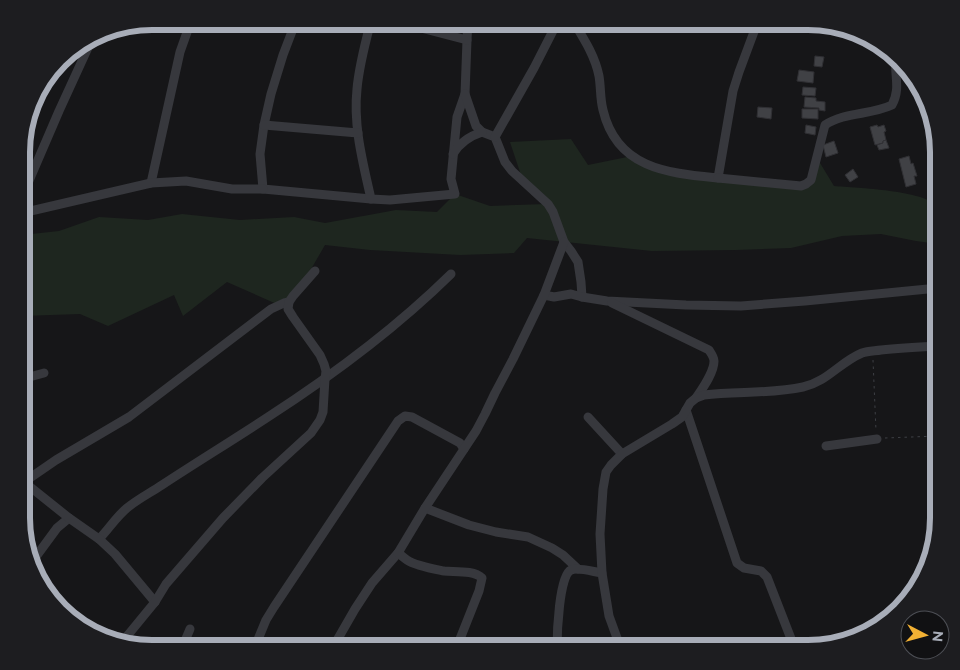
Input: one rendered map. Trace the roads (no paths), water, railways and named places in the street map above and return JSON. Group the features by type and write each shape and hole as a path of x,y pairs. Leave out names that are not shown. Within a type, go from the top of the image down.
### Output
{"street":[{"path":"151,183 180,52 188,30"},
{"path":"263,189 260,154 264,125 271,94 293,30"},
{"path":"369,30 360,63 356,90 356,108 358,133 371,199"},
{"path":"429,30 467,40"},
{"path":"30,211 151,183 186,181 232,189 263,189 390,200 455,194 451,179 457,117 465,94 468,30"},
{"path":"494,138 553,30"},
{"path":"578,30 595,62 602,108 610,130 624,150 642,162 661,170 680,174 800,186 806,184 811,180 825,125 839,119 884,109 892,105 897,92 895,68"},
{"path":"718,178 733,91 755,30"},
{"path":"30,178 87,49"},
{"path":"465,94 476,126 482,132 494,138 505,162 512,171 548,204 553,212 564,242 578,262 582,297"},
{"path":"264,125 358,133"},
{"path":"453,154 470,136 482,132"},
{"path":"337,640 372,584 398,552 476,431 544,295 564,242"},
{"path":"126,637 155,602 166,584 203,540 242,497 317,426 323,412 326,371 320,356 288,309 289,302 315,271"},
{"path":"99,539 127,508 268,418 325,379 384,334 451,274"},
{"path":"544,295 554,297 571,294 607,301 741,306 930,289"},
{"path":"607,301 709,350 714,361 710,375 682,417 622,454 611,464 606,472 600,534 602,573 609,616 618,640"},
{"path":"30,478 56,460 129,417 271,309 289,302"},
{"path":"696,398 715,394 803,387 829,376 841,365 863,353 930,346"},
{"path":"30,377 44,373"},
{"path":"686,410 737,563 744,568 760,571 767,577 792,640"},
{"path":"257,640 266,620 370,460 398,421 405,416 412,417 460,443 464,448"},
{"path":"588,417 622,454"},
{"path":"826,446 877,439"},
{"path":"30,487 99,539 115,554 155,602"},
{"path":"425,508 469,525 528,537 563,555 578,569"},
{"path":"36,556 57,528 69,518"},
{"path":"398,552 408,561 426,567 443,571 473,573 482,578 479,591 460,640"},
{"path":"557,640 559,608 564,580 568,573 571,570 578,569 602,573"},
{"path":"185,640 190,629"}]}
